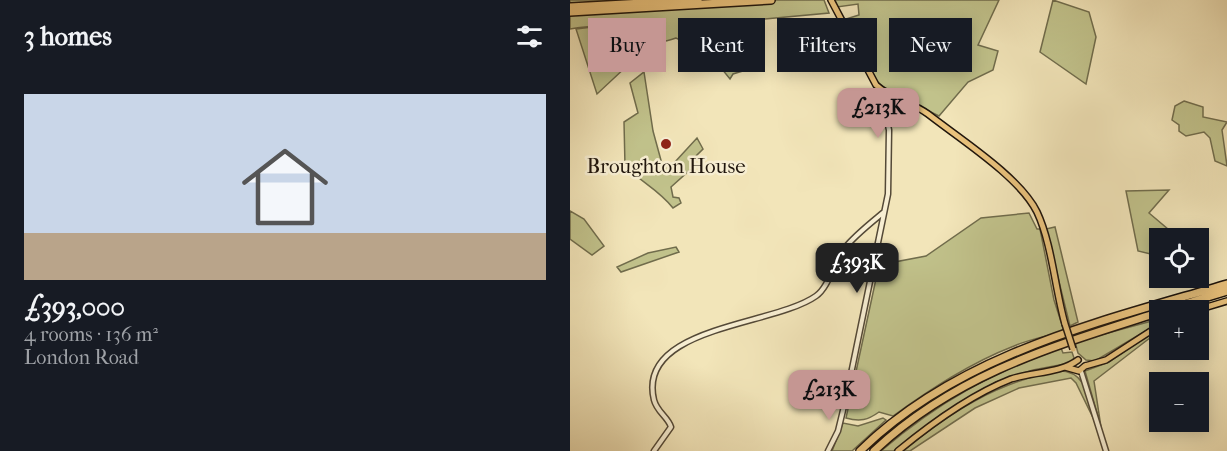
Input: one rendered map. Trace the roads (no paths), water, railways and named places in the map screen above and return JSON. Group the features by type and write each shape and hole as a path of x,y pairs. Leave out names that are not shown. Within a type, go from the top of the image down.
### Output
{"highway":[{"path":"570,7 698,0"},
{"path":"570,12 771,0"},
{"path":"1201,291 1227,279"},
{"path":"861,451 923,400 984,365 1042,342 1227,284"},
{"path":"1198,300 1227,291"},
{"path":"874,451 929,406 987,372 1048,348 1149,316"}],"main road":[{"path":"832,1 869,75 885,93 925,112 1012,181 1026,196 1043,228 1065,324 1080,369"},
{"path":"1209,306 1227,301"},
{"path":"1064,367 1080,369 1106,360 1149,332"},
{"path":"898,451 940,419 999,384 1083,361 1080,369"}],"street":[{"path":"828,451 838,431 844,408 890,182 889,130 883,101 885,93"},
{"path":"654,451 671,427 656,406 653,394 654,374 664,358 675,347 692,339 794,306 818,294 845,247 884,212"},
{"path":"1080,369 1106,451"}],"place":[{"name":"Broughton House","path":"666,144"}]}
